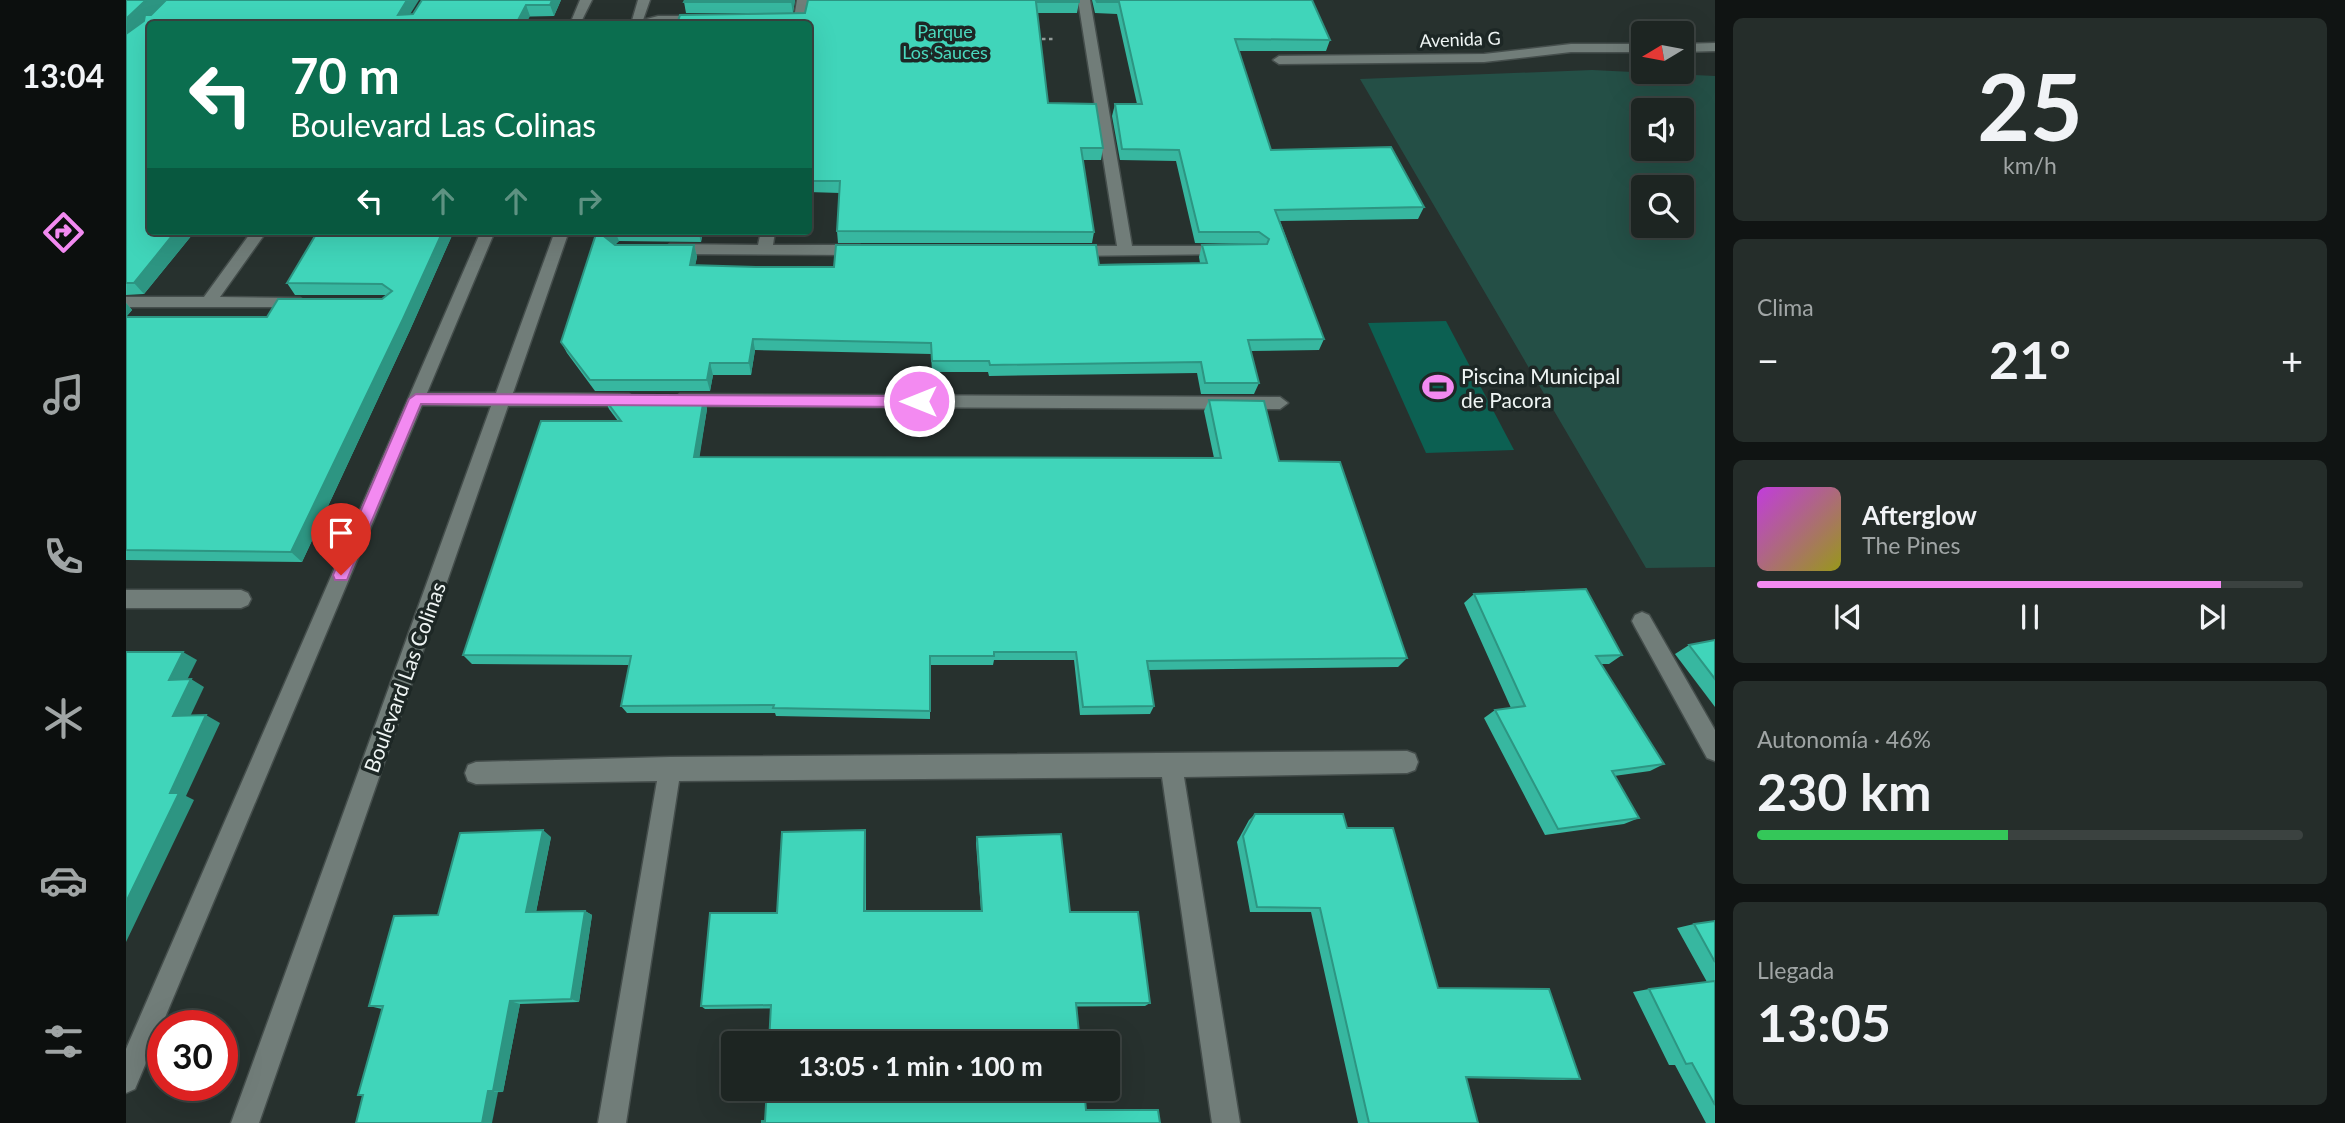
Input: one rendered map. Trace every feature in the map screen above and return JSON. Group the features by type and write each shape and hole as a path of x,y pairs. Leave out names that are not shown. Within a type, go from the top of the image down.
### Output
{"street":[{"path":"576,21 586,0"},
{"path":"637,21 644,0"},
{"path":"795,21 803,0"},
{"path":"1084,0 1125,251"},
{"path":"651,21 723,19"},
{"path":"1694,48 1715,47"},
{"name":"Avenida G","path":"1279,60 1485,58 1571,48 1631,48"},
{"path":"208,303 257,235"},
{"path":"126,1080 486,235"},
{"name":"Boulevard Las Colinas","path":"245,1123 561,235"},
{"path":"765,249 767,235"},
{"path":"659,249 876,250"},
{"path":"1056,251 1242,251"},
{"path":"126,302 320,303"},
{"path":"416,399 641,400"},
{"path":"669,400 1280,403"},
{"path":"126,599 241,599"},
{"path":"1642,621 1715,751"},
{"path":"476,773 670,768 1172,768 1407,762"},
{"path":"612,1123 670,768"},
{"path":"1172,768 1226,1123"}],"path":[{"path":"1053,28 1054,39"}],"shaded area":[{"path":"1592,70 1631,72 1631,84 1694,84 1694,75 1715,76 1715,567 1646,568 1360,79"},
{"name":"Piscina Municipal de Pacora","path":"1446,321 1514,450 1426,453 1368,323"}],"building":[{"path":"126,0 146,0 126,19"},
{"path":"166,0 407,0 398,15 413,14 422,0 552,0 550,5 526,5 518,21 147,21 147,235 173,235 134,283 126,283 126,34 144,21 145,15 151,15"},
{"path":"685,0 792,0 684,2"},
{"path":"808,0 1079,0 1036,2 1048,103 1096,104 1103,148 1081,148 1094,232 837,231 840,181 812,181 812,21 678,21 680,15 805,13"},
{"path":"1096,0 1312,0 1330,40 1235,39 1271,150 1391,147 1424,207 1275,210 1324,339 1248,340 1259,383 1205,383 1201,362 990,365 989,361 932,361 931,343 753,339 749,363 710,363 707,380 590,380 561,342 596,235 608,235 605,237 615,245 694,245 690,265 756,267 834,267 836,245 1096,245 1099,265 1207,263 1202,245 1267,244 1269,239 1259,232 1199,232 1179,150 1122,149 1115,104 1142,104 1119,2"},
{"path":"316,235 441,235 291,552 126,550 126,317 267,317 278,299 382,299 392,291 382,284 287,283"},
{"path":"604,398 704,398 694,457 1221,458 1209,400 1264,401 1279,461 1340,462 1407,658 1147,661 1154,706 1083,707 1076,652 994,652 994,656 930,656 930,711 773,708 774,705 621,706 631,656 463,655 541,421 621,421"},
{"path":"1586,589 1622,655 1596,656 1664,764 1612,771 1639,818 1558,829 1495,710 1525,706 1474,594"},
{"path":"1715,640 1715,679 1689,645"},
{"path":"126,652 183,652 169,680 191,679 173,716 206,715 170,793 179,793 126,902"},
{"path":"1255,814 1343,814 1347,828 1393,828 1438,988 1549,989 1580,1079 1466,1077 1478,1123 1369,1123 1320,908 1257,907 1243,836"},
{"path":"543,830 526,912 585,911 571,999 510,1001 493,1091 488,1091 482,1123 356,1123 363,1095 358,1095 383,1006 369,1006 394,916 438,915 460,833"},
{"path":"865,830 864,911 982,911 977,837 1061,834 1070,912 1138,912 1150,1003 1076,1003 1079,1031 770,1031 771,1005 701,1006 710,913 777,913 782,832"},
{"path":"1715,921 1715,962 1694,924"},
{"path":"1715,981 1715,1105 1692,1063 1686,1064 1649,989"},
{"path":"766,1101 1085,1101 1086,1110 1158,1110 1160,1123 762,1123 765,1121"}],"place":[{"name":"Piscina Municipal de Pacora","path":"1438,387"}],"route":[{"path":"341,575 416,399 919,401"}],"park label":[{"name":"Parque Los Sauces","path":"945,41"}]}
